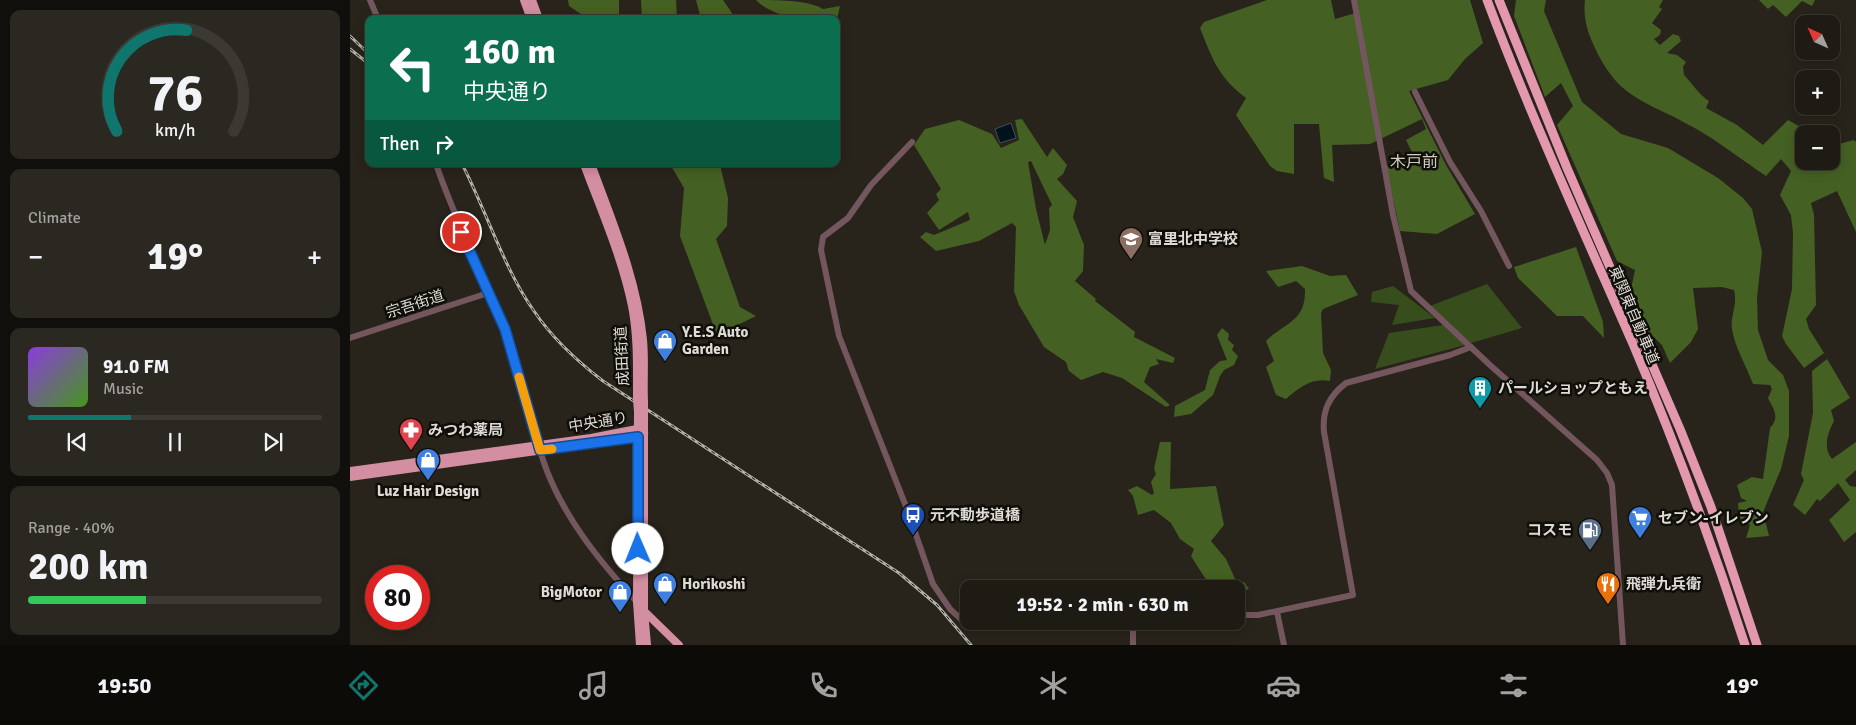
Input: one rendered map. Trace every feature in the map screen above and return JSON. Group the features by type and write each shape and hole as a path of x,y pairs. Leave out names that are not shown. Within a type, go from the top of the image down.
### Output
{"highway":[{"path":"524,0 530,15"},
{"path":"532,0 538,15"},
{"name":"東関東自動車道","path":"1487,0 1512,66 1670,434 1706,530 1745,645"},
{"name":"東関東自動車道","path":"1499,0 1567,168 1680,429 1711,508 1756,645"},
{"name":"成田街道","path":"585,167 613,242 632,306 641,400"},
{"name":"成田街道","path":"592,167 626,260 636,297 643,339 637,602 640,645"},
{"name":"成田街道","path":"640,433 644,611 647,645"},
{"name":"中央通り","path":"350,477 640,433"},
{"name":"中央通り","path":"350,471 539,448"},
{"path":"637,602 679,645"}],"street":[{"path":"370,0 376,15"},
{"path":"1354,0 1393,215 1409,285 1416,297 1596,460 1607,473 1612,485 1623,645"},
{"path":"1416,92 1450,162 1481,211 1509,266"},
{"path":"912,142 870,185 848,218 823,237 821,250 839,336 907,509 933,584 950,609 960,618"},
{"path":"437,167 461,232 510,343 539,448 551,480 569,516 607,568 637,602"},
{"name":"宗吾街道","path":"350,338 488,293"},
{"path":"1245,615 1277,612 1353,595 1323,421 1324,411 1332,396 1346,383 1450,355 1471,347"},
{"path":"1277,612 1284,645"},
{"path":"1133,630 1133,645"}],"green space":[{"path":"568,0 619,0 619,15 582,15 569,6"},
{"path":"641,0 676,0 677,15 642,15"},
{"path":"696,0 723,0 733,15 700,15"},
{"path":"756,0 800,2 823,9 840,6 838,15 783,15 764,7"},
{"path":"1267,0 1331,0 1335,19 1359,12 1357,0 1470,0 1483,43 1465,59 1448,80 1409,91 1446,165 1475,214 1437,234 1400,231 1386,166 1412,152 1406,140 1426,129 1422,119 1370,144 1332,145 1334,182 1324,178 1319,124 1294,124 1294,174 1277,171 1270,166 1236,115 1246,98 1222,75 1212,58 1200,28 1204,22"},
{"path":"1516,0 1546,0 1544,11 1582,102 1621,134 1668,148 1718,178 1743,198 1752,209 1762,252 1757,298 1758,330 1768,360 1783,375 1789,391 1789,436 1781,469 1763,512 1769,536 1746,538 1750,525 1739,518 1738,503 1747,501 1741,498 1737,485 1752,477 1763,479 1770,428 1775,417 1768,398 1772,389 1770,385 1753,384 1736,343 1732,329 1735,300 1734,290 1722,287 1693,288 1698,329 1691,342 1670,363 1662,345 1647,331 1630,294 1635,270 1617,261 1557,125 1573,106 1561,83 1545,97 1514,16"},
{"path":"1585,0 1663,0 1659,7 1662,9 1652,23 1661,30 1660,35 1654,39 1660,45 1673,34 1679,36 1681,41 1667,53 1677,55 1686,62 1683,67 1684,75 1709,101 1706,108 1737,125 1763,145 1788,120 1797,125 1795,125 1795,170 1840,170 1840,144 1854,140 1856,142 1856,232 1837,191 1811,203 1814,215 1816,305 1806,319 1809,329 1824,353 1804,368 1782,336 1792,289 1793,233 1791,215 1780,195 1791,171 1781,159 1766,176 1702,132 1648,104 1624,89 1604,65 1592,42 1585,18"},
{"path":"1759,0 1815,0 1812,6 1802,1 1786,17 1773,5 1768,9"},
{"path":"1022,119 1047,157 1053,148 1067,165 1063,174 1057,179 1077,201 1073,217 1084,245 1083,271 1075,281 1096,299 1095,301 1135,332 1134,337 1175,358 1173,363 1156,359 1159,364 1150,367 1144,382 1170,405 1166,407 1122,378 1103,372 1081,380 1069,371 1066,362 1044,347 1019,305 1014,291 1016,227 1012,223 979,241 936,251 920,237 926,232 934,235 970,220 968,212 939,230 927,213 939,200 936,194 941,189 914,145 925,129 959,120 992,134 1001,148 1019,140 1015,120","holes":["1031,161 1052,205 1049,208 1050,230 1045,245 1036,209 1028,162"]},
{"path":"672,167 720,167 728,198 727,226 716,239 740,307 756,316 717,335 680,236 684,188"},
{"path":"1576,247 1603,322 1604,338 1583,316 1557,316 1518,278 1514,267"},
{"path":"1302,266 1330,276 1346,275 1358,295 1323,309 1321,313 1323,353 1331,370 1330,381 1323,380 1306,384 1286,399 1276,395 1266,367 1274,361 1266,341 1298,315 1302,308 1305,289 1296,281 1278,287 1266,271"},
{"path":"1487,284 1522,328 1471,343 1430,306"},
{"path":"1393,286 1435,318 1392,325 1399,305 1371,302 1372,292"},
{"path":"1443,325 1465,345 1375,369 1389,333"},
{"path":"1222,328 1229,334 1228,340 1234,345 1232,350 1238,356 1234,365 1224,370 1213,395 1191,414 1174,417 1175,406 1205,390 1210,370 1220,361 1227,360 1217,335"},
{"path":"1827,359 1850,398 1831,410 1834,421 1827,441 1829,455 1832,459 1856,442 1856,470 1845,480 1850,486 1856,487 1856,532 1844,542 1829,520 1850,500 1838,483 1820,501 1817,499 1805,515 1793,505 1804,480 1801,474 1813,413 1812,371"},
{"path":"1160,442 1171,442 1170,489 1216,486 1224,525 1211,541 1226,559 1236,580 1206,580 1191,556 1194,549 1180,539 1171,523 1154,510 1138,515 1133,496 1128,490 1137,486 1152,495 1154,493 1151,482 1156,474 1154,469"}],"water":[{"path":"1011,123 1016,138 1000,143 995,129"}],"railway":[{"path":"350,36 365,50"},
{"path":"350,49 365,61"},
{"path":"463,167 504,258 523,295 549,331 574,357 603,381 899,573 937,605 971,645"}],"slow traffic":[{"path":"519,377 540,450 552,449"}],"place":[{"name":"富里北中学校","path":"1131,260"},
{"name":"Y.E.S Auto Garden","path":"665,362"},
{"name":"パールショップともえ","path":"1480,409"},
{"name":"みつわ薬局","path":"411,451"},
{"name":"Luz Hair Design","path":"428,481"},
{"name":"元不動歩道橋","path":"913,536"},
{"name":"セブン-イレブン","path":"1640,539"},
{"name":"コスモ","path":"1590,551"},
{"name":"Horikoshi","path":"665,605"},
{"name":"飛弾九兵衛","path":"1608,605"},
{"name":"BigMotor","path":"620,613"}],"district":[{"name":"木戸前","path":"1414,162"}],"route":[{"path":"461,232 505,329 540,450 638,437 638,549"}]}
